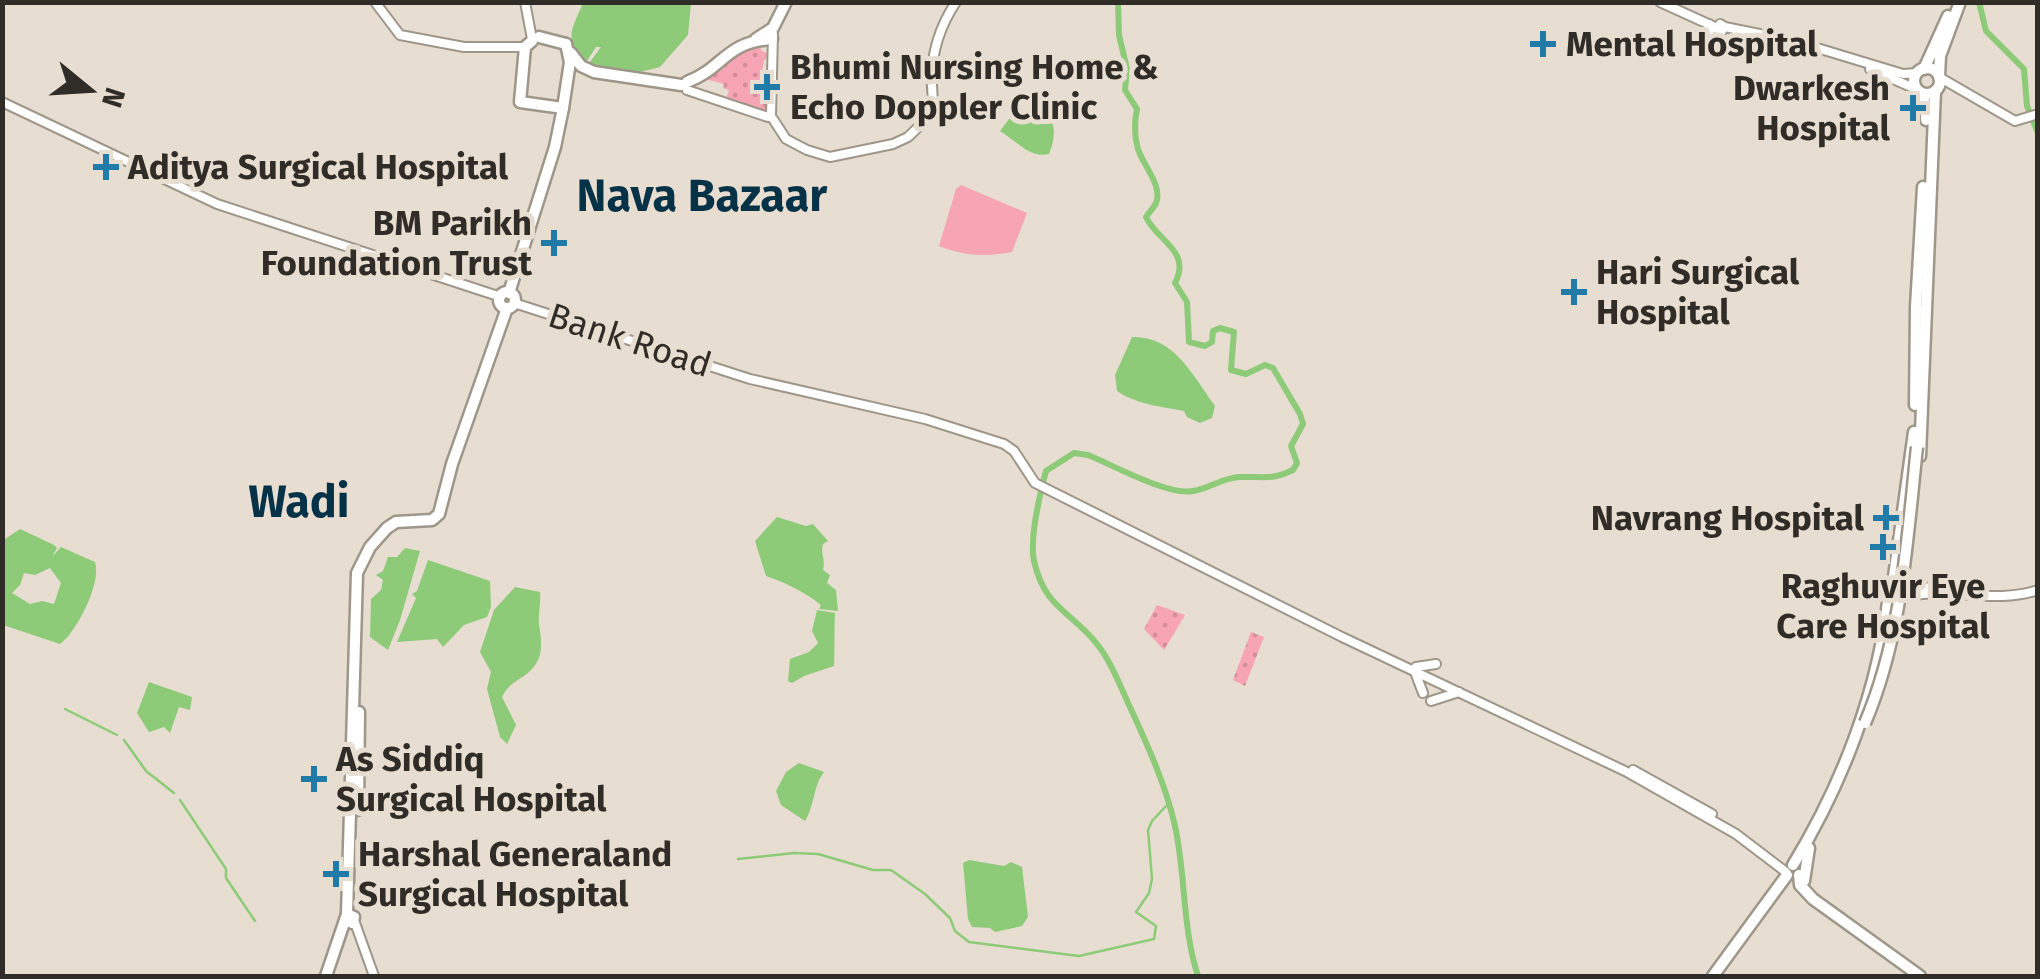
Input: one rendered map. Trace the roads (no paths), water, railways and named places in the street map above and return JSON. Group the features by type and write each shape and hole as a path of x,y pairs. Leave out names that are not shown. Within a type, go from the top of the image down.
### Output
{"main road":[{"path":"374,2 400,35 413,39 464,47 534,40 568,48 581,66 594,72 684,86 771,117"},
{"path":"527,2 534,40 520,102 563,108"},
{"path":"786,2 773,33 771,117 786,140 807,150 838,156 893,144 908,137 935,111 937,36 956,2"},
{"path":"1660,2 1719,27 1801,42 1870,67 1928,94 1952,91 2020,124 2038,116"},
{"path":"1669,2 1719,27"},
{"path":"1716,976 1782,892 1861,727 1869,725 1887,674 1916,442 1916,307 1926,106 1914,81 1957,2"},
{"path":"1716,976 1810,848 1831,808 1880,683 1896,624 1916,442 1935,91 1940,56 1957,2"},
{"path":"1711,45 1719,27"},
{"path":"570,72 684,86 713,69 730,50 773,33"},
{"path":"330,976 350,919 357,577 378,536 396,522 434,519 442,508 452,466 480,392 555,147 570,72 568,48"},
{"path":"1870,67 1903,74 1934,71 2020,124"},
{"name":"Bank Road","path":"2,102 212,202 507,302 745,376 924,419 999,442 1011,448 1037,482 1416,669"},
{"path":"434,519 507,302"},
{"path":"356,654 362,572 376,543 402,522"},
{"path":"1897,590 1997,592 2038,587"},
{"path":"1416,669 1436,664"},
{"path":"1416,669 1682,802 1793,871"},
{"path":"1416,669 1423,692"},
{"path":"1416,669 1698,805 1793,871 1805,893 1916,976"},
{"path":"1431,701 1459,692"},
{"path":"1805,893 1810,848"},
{"path":"350,919 371,976"}],"waterway":[{"path":"1118,2 1119,35 1127,69 1125,90 1137,109 1137,144 1157,190 1156,203 1146,217 1176,254 1179,272 1175,283 1187,302 1189,342 1205,346 1212,342 1213,331 1220,328 1234,332 1231,370 1246,374 1265,365 1273,368 1303,424 1291,446 1297,463 1293,470 1278,476 1233,478 1199,490 1182,491 1074,453 1046,471 1038,504 1033,551 1039,577 1052,599 1106,657 1166,795 1175,826 1189,939 1198,976"},
{"path":"1979,2 1986,31 2024,69 2027,106 2038,133"},
{"path":"65,709 117,735"},
{"path":"124,740 146,771 174,793"},
{"path":"180,800 255,921"},
{"path":"738,859 818,854 873,870 891,870 925,894 969,942 1079,956 1154,939 1156,926 1136,912 1149,893 1152,879 1148,830 1167,805"}],"place":[{"name":"Mental Hospital","path":"1543,44"},
{"name":"Bhumi Nursing Home & Echo Doppler Clinic","path":"767,87"},
{"name":"Dwarkesh Hospital","path":"1913,108"},
{"name":"Aditya Surgical Hospital","path":"106,167"},
{"name":"BM Parikh Foundation Trust","path":"554,243"},
{"name":"Hari Surgical Hospital","path":"1574,292"},
{"name":"Navrang Hospital","path":"1886,518"},
{"name":"Raghuvir Eye Care Hospital","path":"1883,547"},
{"name":"As Siddiq Surgical Hospital","path":"314,779"},
{"name":"Harshal Generaland Surgical Hospital","path":"336,874"}],"district":[{"name":"Nava Bazaar","path":"702,195"},
{"name":"Wadi","path":"299,501"}]}
